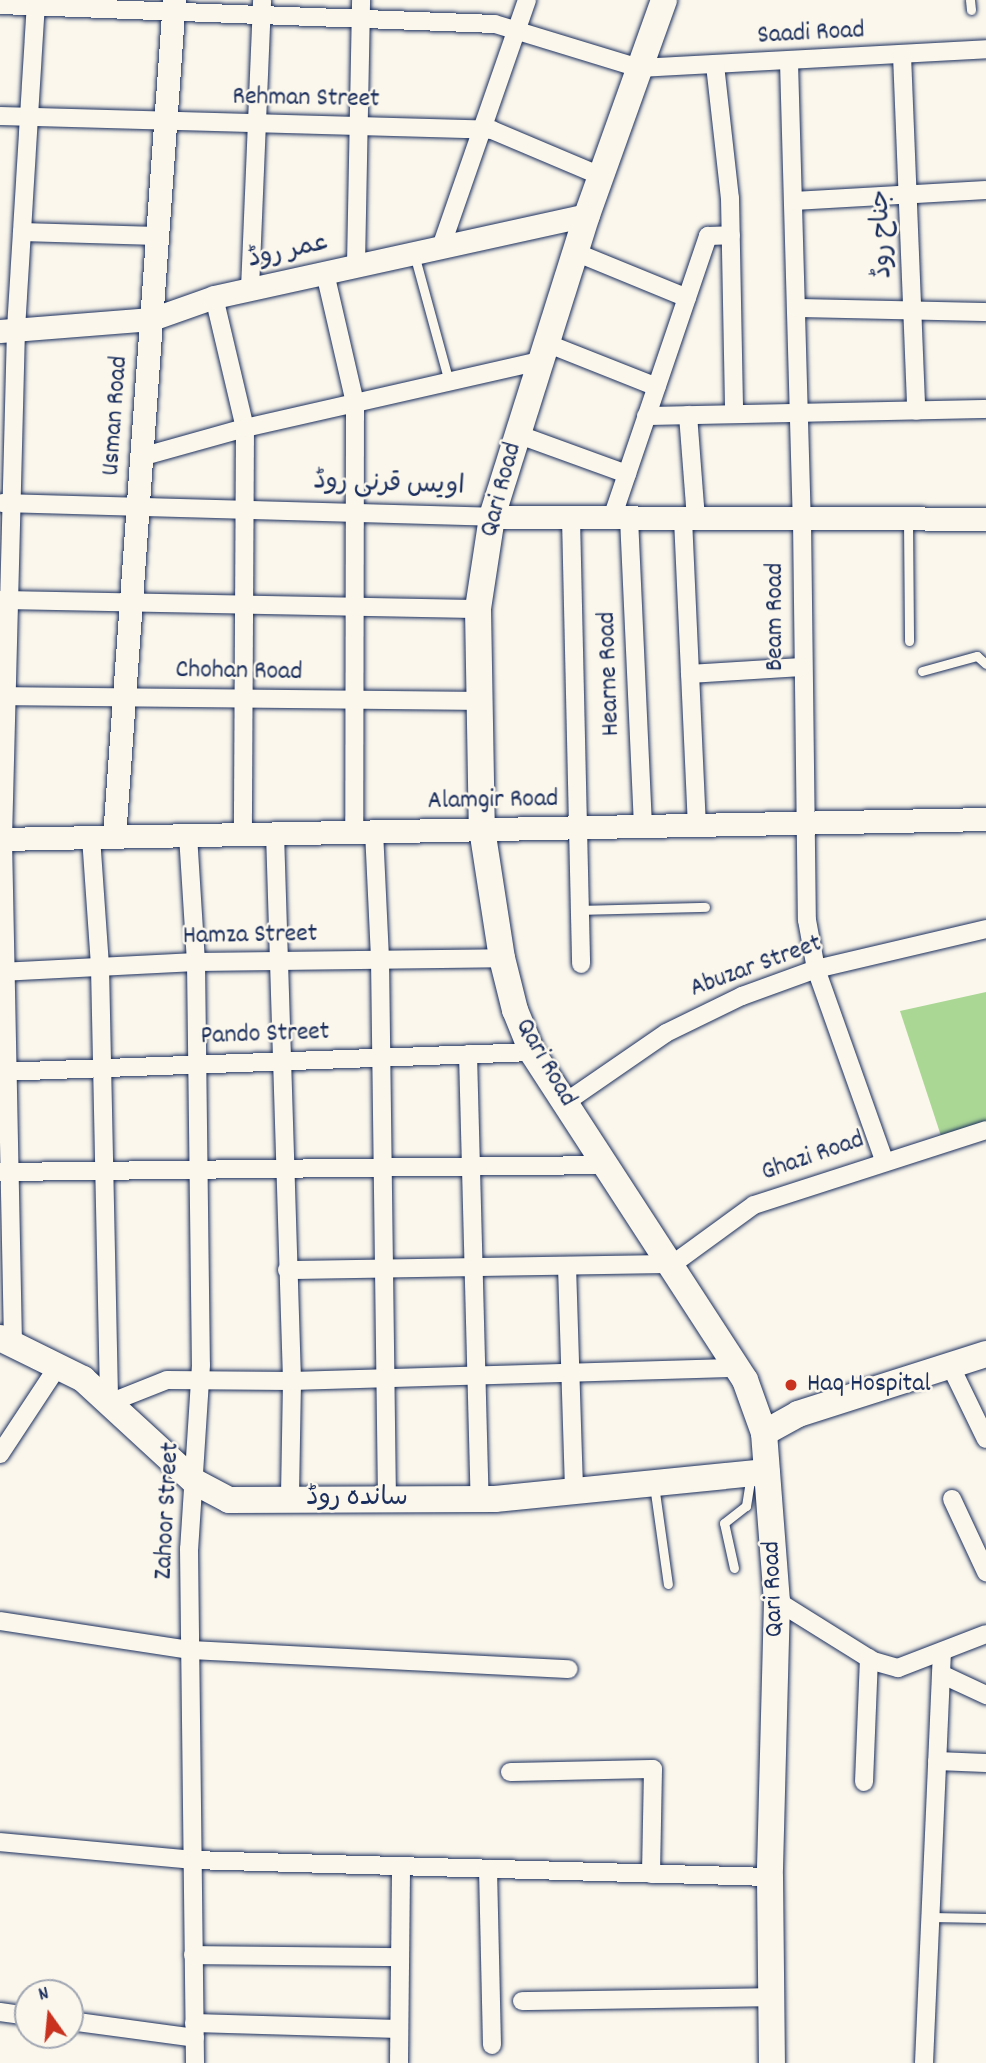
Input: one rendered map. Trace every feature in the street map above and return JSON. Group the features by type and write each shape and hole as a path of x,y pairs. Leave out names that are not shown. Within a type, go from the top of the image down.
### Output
{"main road":[{"name":"Qari Road","path":"664,0 587,215 492,517 478,609 477,701 482,829 502,958 515,1010 533,1052 738,1368 764,1433 759,1473 777,1601 770,1877 772,2063"},
{"name":"ساندہ روڈ","path":"6,1340 83,1379 195,1482 229,1500 480,1499 759,1473"},
{"path":"764,1433 798,1414 986,1354"}],"street":[{"path":"356,265 361,0"},
{"path":"441,247 527,0"},
{"path":"6,1340 2,839 8,330 22,232 36,4"},
{"name":"Saadi Road","path":"0,5 262,8 361,20 495,24 639,68 789,62 986,49"},
{"name":"Usman Road","path":"102,837 124,698 174,7"},
{"path":"250,289 262,8"},
{"name":"جناح روڈ","path":"902,55 916,411"},
{"name":"Beam Road","path":"789,62 802,520 804,890 816,969 884,1160"},
{"path":"715,65 731,236 734,413"},
{"name":"Rehman Street","path":"0,116 166,123 492,130 601,176"},
{"path":"794,201 986,190"},
{"name":"عمر روڈ","path":"8,330 152,319 214,297 587,215"},
{"path":"22,232 157,236"},
{"path":"620,518 626,474 708,236 731,236"},
{"path":"575,252 687,298"},
{"path":"325,273 355,403 355,700 364,831 380,959 378,1058 387,1499"},
{"path":"214,297 245,428 243,834"},
{"path":"797,308 986,312"},
{"path":"141,457 245,428 449,382 544,352 657,387"},
{"path":"646,416 986,409"},
{"path":"688,415 690,674 697,826"},
{"path":"517,434 626,474"},
{"name":"اویس قرنی روڈ","path":"6,503 492,517 908,521 986,519"},
{"path":"570,518 581,964"},
{"name":"Hearne Road","path":"620,518 643,827"},
{"path":"4,601 478,609"},
{"path":"690,674 801,667"},
{"name":"Chohan Road","path":"3,696 477,701"},
{"name":"Alamgir Road","path":"2,839 986,819"},
{"path":"275,833 281,961 283,1169 292,1381 290,1500"},
{"name":"Zahoor Street","path":"188,835 196,962 194,1064 200,1383 189,1549 195,2063"},
{"path":"102,837 100,967 109,1403 167,1380 200,1383 738,1368"},
{"name":"Abuzar Street","path":"566,1102 698,1015 816,969 986,929"},
{"name":"Hamza Street","path":"4,971 196,962 502,958"},
{"name":"Pando Street","path":"4,1072 533,1052"},
{"path":"468,1054 480,1499"},
{"name":"Ghazi Road","path":"673,1264 754,1205 884,1160 986,1130"},
{"path":"5,1172 608,1165"},
{"path":"287,1270 673,1264"},
{"path":"567,1266 574,1491"},
{"path":"950,1365 986,1439"},
{"path":"0,1454 58,1366"},
{"path":"952,1499 986,1572"},
{"path":"777,1601 869,1658 898,1668 986,1634"},
{"path":"0,1621 190,1650 569,1669"},
{"path":"924,2063 942,1653"},
{"path":"864,1782 869,1658"},
{"path":"941,1674 986,1695"},
{"path":"937,1761 986,1763"},
{"path":"510,1772 653,1769 651,1874"},
{"path":"0,1842 193,1860 770,1877"},
{"path":"399,2063 401,1866"},
{"path":"488,1869 492,2045"},
{"path":"193,1955 400,1957"},
{"path":"522,2001 771,1997"},
{"path":"84,2022 195,2031 399,2029"}],"lane":[{"path":"414,253 449,382"},
{"path":"908,521 909,640"},
{"path":"922,671 977,656 986,664"},
{"path":"581,910 705,907"},
{"path":"734,1568 724,1523 746,1506 759,1473"},
{"path":"653,1483 668,1584"},
{"path":"930,1917 986,1918"}],"green space":[{"path":"986,992 986,1130 943,1142 900,1011"}],"place":[{"name":"Haq Hospital","path":"791,1385"}]}
